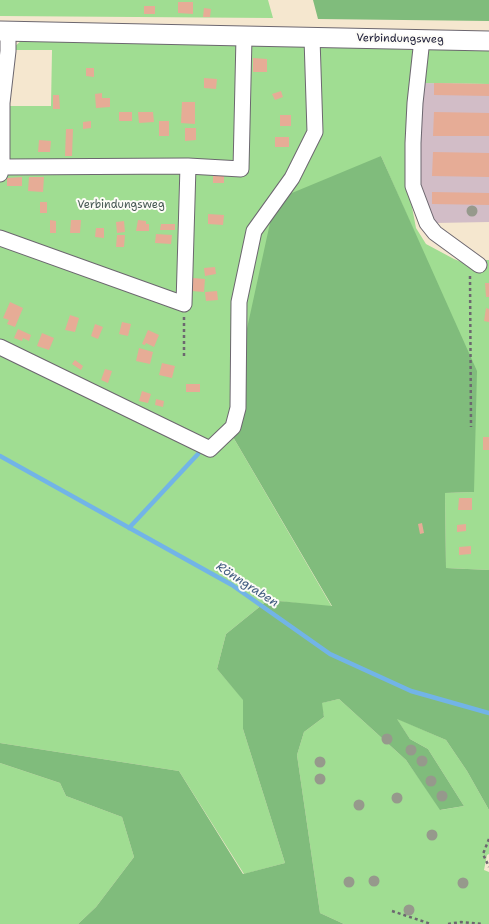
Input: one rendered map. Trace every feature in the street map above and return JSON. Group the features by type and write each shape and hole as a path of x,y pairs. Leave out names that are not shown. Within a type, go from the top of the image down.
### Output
{"main road":[{"name":"Verbindungsweg","path":"4,31 489,41"}],"lane":[{"path":"4,31 1,170 188,166 241,169 244,37"},
{"path":"0,348 210,449 233,427 238,408 238,302 254,230 292,178 314,132 312,38"},
{"path":"422,39 415,104 413,186 427,223 435,233 474,262"},
{"path":"0,238 184,304 188,166"}],"path":[{"path":"471,427 474,262"},
{"path":"184,304 184,357"},
{"path":"489,839 483,854 489,867"},
{"path":"392,911 431,924"},
{"path":"448,924 461,922 483,924"}],"shaded area":[{"path":"423,83 489,84 489,222 435,223 425,208 418,176"}],"green space":[{"path":"0,0 268,0 273,18 0,16"},
{"path":"313,0 489,0 489,21 318,19"},
{"path":"22,40 306,45 414,50 407,184 416,228 426,244 454,259 479,269 480,260 489,260 489,570 446,568 445,493 474,492 426,259 381,156 226,425 332,607 268,600 226,634 217,669 243,699 243,729 285,863 244,874 179,771 0,743 0,111 7,106 51,106 52,50 11,50"},
{"path":"427,47 489,48 489,84 423,83"},
{"path":"381,156 477,371 474,492 445,493 446,568 489,570 489,810 467,771 446,740 397,719 410,739 428,749 464,806 440,810 406,760 339,699 322,703 324,717 304,732 297,755 320,913 344,924 78,924 96,907 134,857 122,817 66,796 60,783 0,763 0,743 179,771 243,874 285,863 243,729 243,700 217,669 226,634 268,600 332,606 226,425 275,200"},
{"path":"339,699 406,760 441,810 464,806 428,749 410,739 396,718 446,740 467,771 489,810 489,854 487,855 484,870 489,872 489,924 344,924 320,913 297,755 304,732 324,717 321,703"},
{"path":"0,763 60,783 66,796 122,817 134,857 96,907 78,924 0,924"}],"building":[{"path":"178,2 193,2 193,14 178,13"},
{"path":"144,6 155,6 155,14 144,14"},
{"path":"204,8 211,9 210,17 203,17"},
{"path":"253,58 267,59 267,72 253,72"},
{"path":"86,68 94,68 94,77 86,76"},
{"path":"204,78 217,79 216,89 204,88"},
{"path":"434,83 489,84 489,96 434,95"},
{"path":"281,91 283,97 275,100 272,94"},
{"path":"102,93 102,98 110,98 110,107 96,108 95,94"},
{"path":"53,95 59,95 60,109 53,109"},
{"path":"182,102 195,102 195,124 181,123"},
{"path":"119,112 132,112 132,121 119,121"},
{"path":"138,112 153,112 154,122 139,123"},
{"path":"434,112 489,113 489,136 433,136"},
{"path":"280,115 291,115 291,126 280,126"},
{"path":"91,121 91,128 83,129 83,122"},
{"path":"159,121 169,121 169,136 159,136"},
{"path":"185,128 196,128 196,140 185,141"},
{"path":"66,129 73,129 72,156 65,156"},
{"path":"275,137 289,137 289,147 275,147"},
{"path":"39,140 51,141 50,152 38,152"},
{"path":"433,152 489,153 489,177 432,176"},
{"path":"213,172 224,172 224,183 213,183"},
{"path":"22,177 22,186 7,186 7,178"},
{"path":"29,177 44,177 43,192 28,191"},
{"path":"432,192 489,193 489,205 432,204"},
{"path":"40,202 47,202 47,213 40,213"},
{"path":"208,214 224,215 223,225 208,224"},
{"path":"50,220 56,221 56,233 50,233"},
{"path":"71,220 81,220 80,233 70,233"},
{"path":"138,220 146,221 146,224 149,224 149,231 136,231"},
{"path":"124,221 125,232 117,233 116,222"},
{"path":"161,224 175,224 175,230 160,230"},
{"path":"96,228 104,228 104,238 95,237"},
{"path":"156,234 172,235 171,244 155,243"},
{"path":"117,235 125,235 124,247 116,247"},
{"path":"215,267 216,274 205,276 204,268"},
{"path":"193,278 205,279 204,292 192,291"},
{"path":"485,283 489,283 489,297 486,297"},
{"path":"217,291 218,300 206,301 205,292"},
{"path":"10,302 23,308 15,327 7,324 9,320 3,318"},
{"path":"486,308 489,309 489,322 484,321"},
{"path":"70,315 79,318 75,332 65,330"},
{"path":"122,322 131,324 128,336 119,334"},
{"path":"95,324 103,327 98,339 91,336"},
{"path":"18,329 31,335 29,341 23,338 22,341 14,338"},
{"path":"148,330 159,335 154,347 146,343 145,345 142,344"},
{"path":"42,333 54,338 49,350 37,346"},
{"path":"139,348 153,352 150,364 136,361"},
{"path":"75,360 83,366 81,370 72,364"},
{"path":"162,363 175,366 172,378 159,375"},
{"path":"105,369 112,371 108,383 101,380"},
{"path":"186,384 200,384 200,392 186,392"},
{"path":"142,391 151,394 148,403 139,401"},
{"path":"156,399 164,401 163,407 155,405"},
{"path":"483,437 489,437 489,450 483,450"},
{"path":"459,498 472,498 472,510 458,510"},
{"path":"422,523 424,533 420,534 418,524"},
{"path":"466,524 466,531 457,532 457,525"},
{"path":"471,546 471,554 459,555 459,547"}],"waterway":[{"path":"129,528 198,454"},
{"name":"Rönngraben","path":"0,456 232,585 330,654 411,691 489,713"}]}
